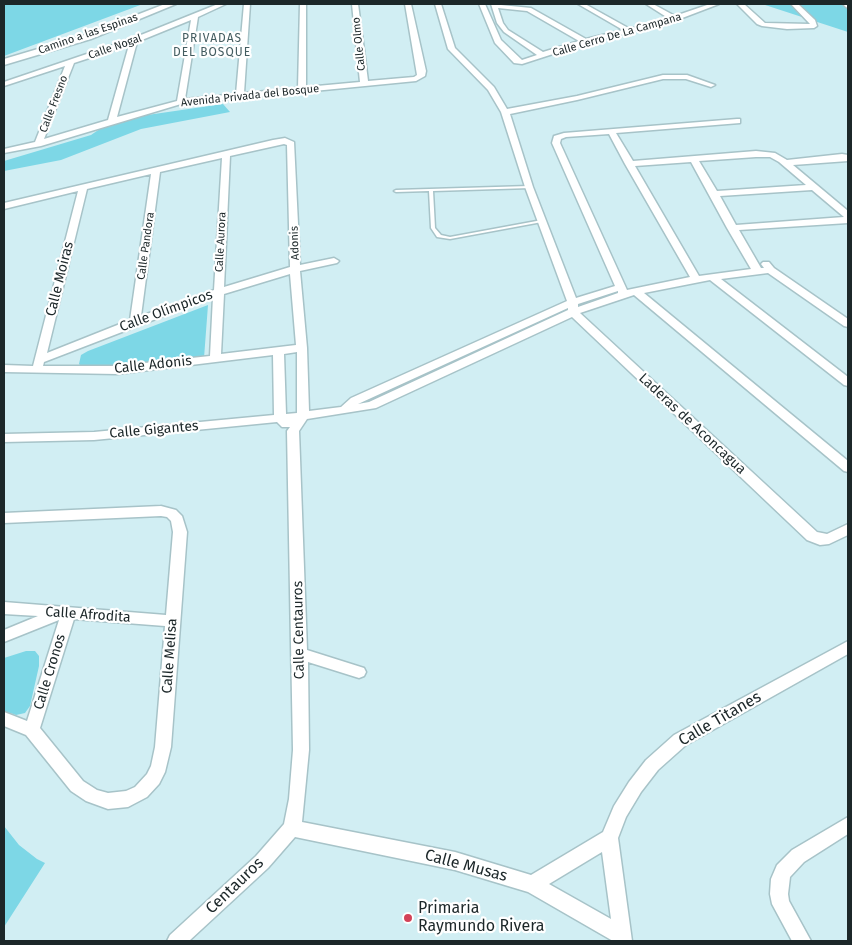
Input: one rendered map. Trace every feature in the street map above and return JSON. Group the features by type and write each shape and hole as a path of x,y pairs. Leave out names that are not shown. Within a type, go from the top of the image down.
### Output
{"street":[{"name":"Camino a las Espinas","path":"4,62 88,37 172,4"},
{"name":"Calle Nogal","path":"4,84 134,41 223,4"},
{"path":"240,96 247,4"},
{"path":"302,90 303,4"},
{"name":"Calle Olmo","path":"355,4 364,84"},
{"name":"Avenida Privada del Bosque","path":"4,151 38,144 112,120 181,102 419,78 422,74 408,4"},
{"path":"438,4 452,49 491,89 505,112 529,187 573,307"},
{"name":"Calle Cerro De La Campana","path":"482,4 498,41 517,61 525,62 585,41 675,19 716,4"},
{"path":"581,4 629,30"},
{"path":"649,4 675,19"},
{"path":"740,4 759,23 764,25 787,27 814,26 813,21 794,4"},
{"path":"544,56 506,31 500,23 494,5 529,10 585,41"},
{"path":"181,102 195,16"},
{"path":"112,120 134,41"},
{"name":"Calle Fresno","path":"38,144 70,63"},
{"path":"505,112 663,77 687,78 711,85"},
{"path":"737,121 564,135 557,138 556,143 626,291 848,468"},
{"path":"611,131 694,276"},
{"name":"Adonis","path":"226,154 285,141 292,144 295,269 302,348"},
{"path":"4,215 6,205 226,154"},
{"name":"Calle Aurora","path":"215,359 226,154"},
{"path":"629,164 756,154 772,155 786,163 848,218"},
{"path":"786,163 848,158"},
{"path":"694,159 755,268"},
{"name":"Calle Pandora","path":"135,322 156,171"},
{"path":"713,194 814,187"},
{"name":"Calle Moiras","path":"38,365 83,188"},
{"path":"732,228 848,218"},
{"name":"Calle Olímpicos","path":"38,365 135,322 218,292 295,269 334,261"},
{"path":"626,291 694,276 755,268 770,270 848,324"},
{"path":"626,291 694,276 712,277 755,268"},
{"path":"712,277 848,382"},
{"name":"Calle Gigantes","path":"4,438 94,436 303,416 372,405 573,307 626,291"},
{"name":"Laderas de Aconcagua","path":"573,307 812,536 820,540 829,539 848,529"},
{"path":"278,351 280,418 293,431 303,416 302,348"},
{"name":"Calle Adonis","path":"4,368 38,365 117,370 302,348"},
{"name":"Calle Centauros","path":"292,828 298,798 301,750 293,431"},
{"name":"Calle Melisa","path":"4,518 150,510 171,513 177,518 180,532 163,747 156,773 141,792 128,799 108,801 92,796 77,786 32,730 4,719"},
{"name":"Calle Afrodita","path":"4,608 172,621"},
{"path":"4,636 63,614"},
{"name":"Calle Cronos","path":"32,730 63,614"},
{"name":"Calle Titanes","path":"609,838 620,812 635,787 652,765 680,740 848,647"},
{"path":"300,654 359,672"},
{"path":"802,941 781,904 779,894 780,879 783,871 798,856 848,825"},
{"name":"Calle Musas","path":"292,828 454,861 532,884 623,938"},
{"name":"Centauros","path":"176,941 262,862 292,828"},
{"path":"532,884 609,838 623,938"}],"lane":[{"path":"396,190 529,187"},
{"path":"431,190 433,228 439,236 444,238 542,220"}],"shaded area":[{"path":"4,4 143,4 4,56"},
{"path":"762,4 848,4 848,32"},
{"path":"223,104 230,112 141,129 61,160 4,171 4,161 91,135 113,120"},
{"path":"208,305 204,358 122,367 82,367 79,364 81,355 88,351"},
{"path":"26,651 35,651 39,656 39,666 30,706 25,713 16,715 4,711 4,658"},
{"path":"4,826 19,845 45,863 4,927"}],"place":[{"name":"Primaria Raymundo Rivera","path":"408,918"}],"district":[{"name":"PRIVADAS DEL BOSQUE","path":"212,46"}]}
